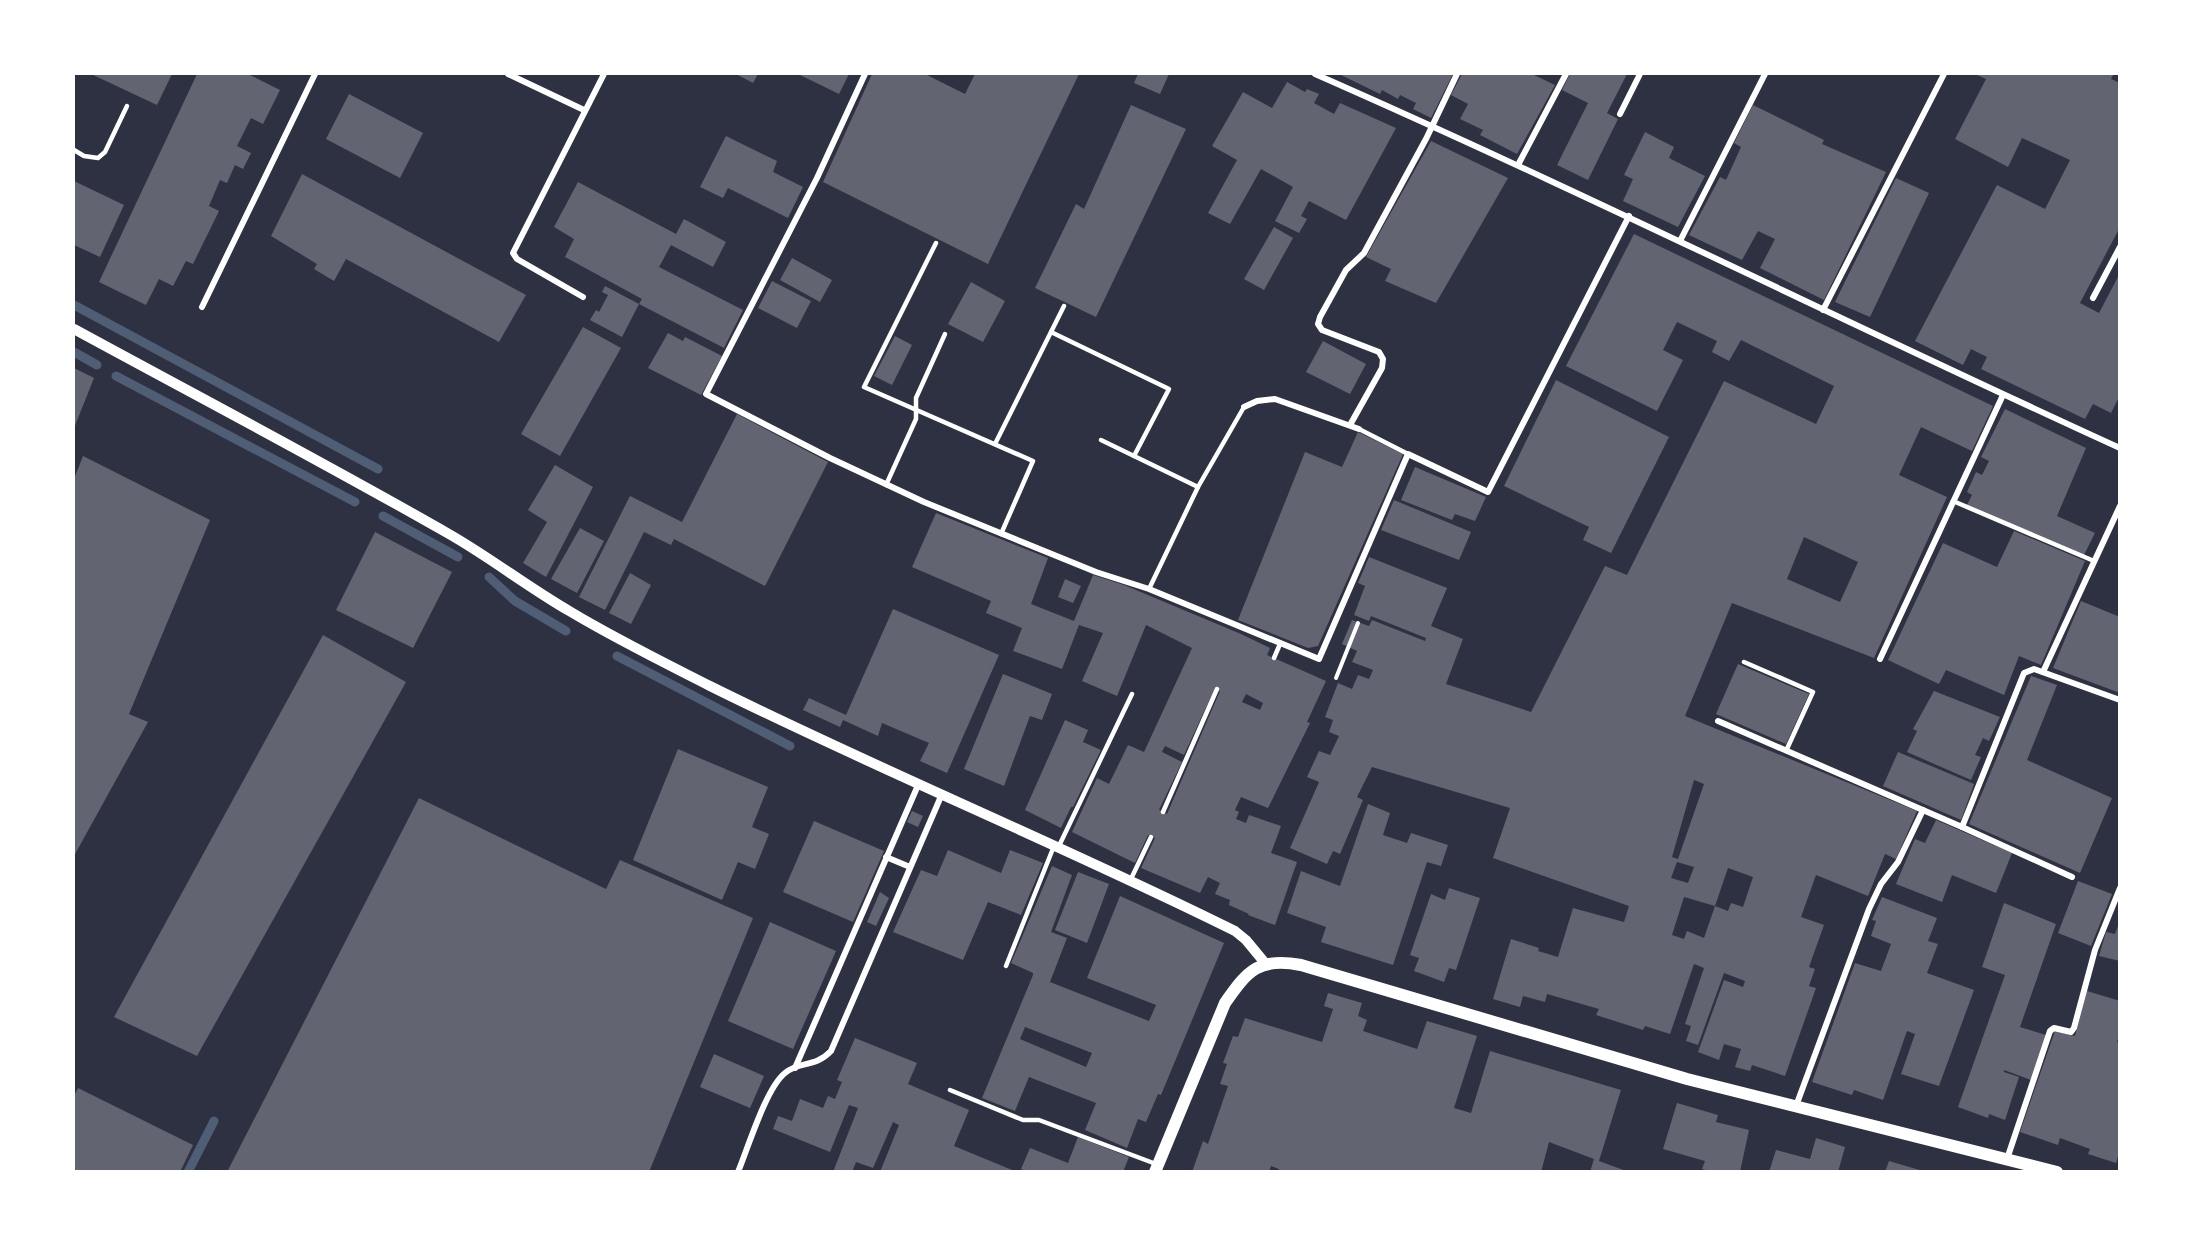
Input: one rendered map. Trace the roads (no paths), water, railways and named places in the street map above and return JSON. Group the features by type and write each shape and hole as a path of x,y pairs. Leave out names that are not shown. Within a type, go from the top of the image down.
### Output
{"main road":[{"path":"1157,1168 1225,1003 1238,984 1264,963 1283,961 1664,1073 2057,1172"}],"street":[{"path":"202,307 315,74"},
{"path":"508,74 584,110"},
{"path":"583,297 517,259 513,253 604,74"},
{"path":"865,74 817,178 706,394 830,458 1001,534 1096,572 1149,589 1318,659 1408,454 1488,492 1629,216"},
{"path":"1318,74 1629,216 1823,310 2120,448"},
{"path":"1350,425 1382,368 1383,360 1379,352 1322,330 1318,324 1346,270 1364,253 1457,74"},
{"path":"1518,165 1566,74"},
{"path":"1620,114 1640,74"},
{"path":"1680,241 1765,74"},
{"path":"1823,310 1944,74"},
{"path":"2093,298 2120,247"},
{"path":"74,329 379,494 480,552 540,594 610,634 806,732 1130,881 1235,932 1246,940 1264,963"},
{"path":"1880,659 2003,395"},
{"path":"1244,406 1257,401 1275,399 1359,429"},
{"path":"2043,672 2120,506"},
{"path":"1962,827 2024,673 2031,669 2043,672 2120,700"},
{"path":"1718,721 2072,877"},
{"path":"795,1068 919,783"},
{"path":"738,1172 774,1086 785,1073 822,1060 831,1051 942,794"},
{"path":"1795,1107 1869,909 1881,884 1898,862 1923,810"},
{"path":"886,856 910,867"},
{"path":"2007,1159 2050,1031 2054,1028 2071,1032 2074,1028 2095,950 2120,888"}],"lane":[{"path":"74,150 84,156 98,158 105,152 127,106"},
{"path":"936,243 864,387 1033,461 1001,534"},
{"path":"995,444 1064,306"},
{"path":"1051,332 1169,389 1134,456"},
{"path":"886,484 916,419 916,398 945,334"},
{"path":"1149,589 1198,487 1244,406"},
{"path":"1359,429 1408,454"},
{"path":"1101,440 1198,487"},
{"path":"1953,501 2094,561"},
{"path":"1274,658 1280,644"},
{"path":"1744,662 1813,692 1786,751"},
{"path":"1163,812 1217,689"},
{"path":"1006,966 1056,847 1132,694"},
{"path":"1130,881 1151,837"},
{"path":"950,1090 1023,1120 1039,1120 1157,1168"}],"waterway":[{"path":"74,305 378,469"},
{"path":"74,352 97,365"},
{"path":"116,376 355,502"},
{"path":"383,516 458,557"},
{"path":"489,577 515,601 566,631"},
{"path":"617,656 790,746"},
{"path":"188,1172 214,1121"}]}
